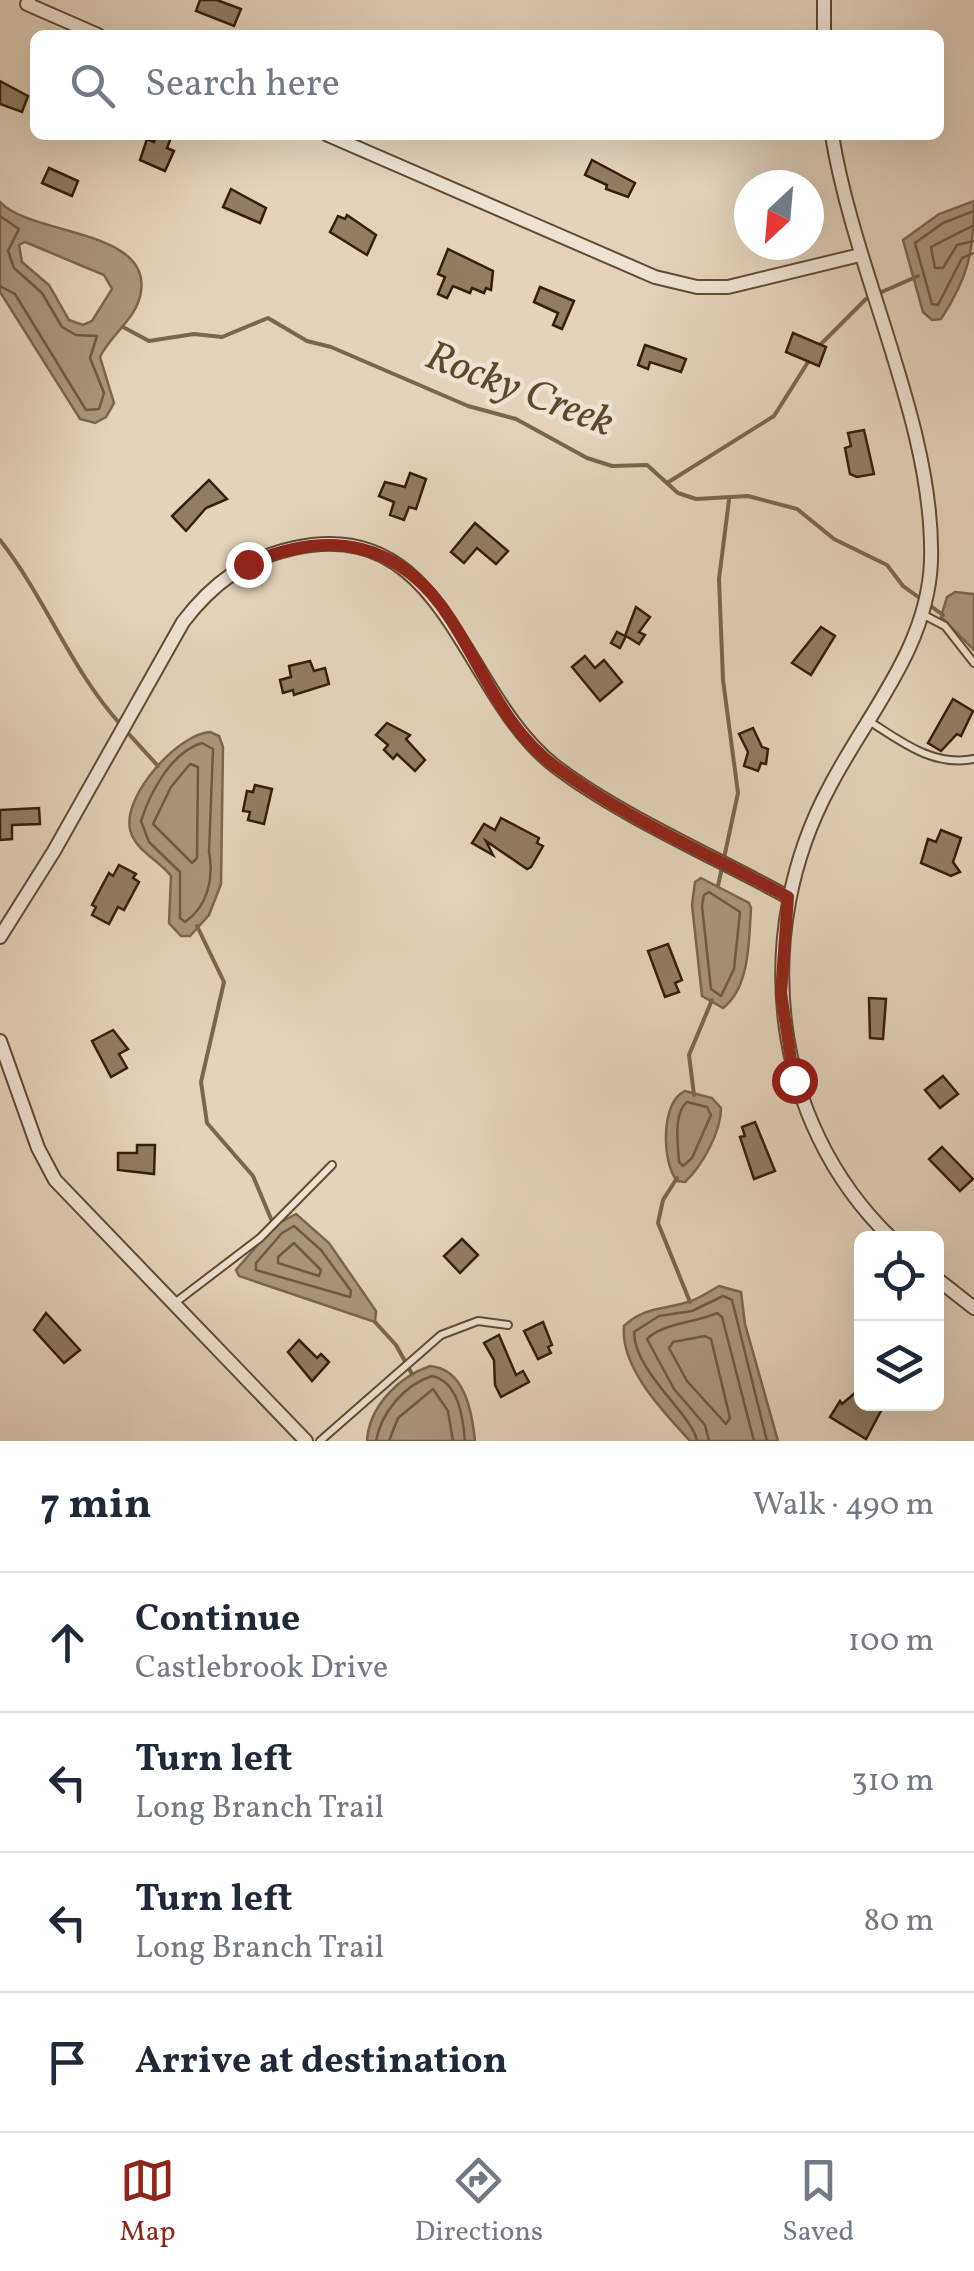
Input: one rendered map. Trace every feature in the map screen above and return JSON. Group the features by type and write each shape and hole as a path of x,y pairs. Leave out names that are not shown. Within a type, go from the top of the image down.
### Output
{"street":[{"path":"29,0 27,4 87,30"},
{"path":"824,0 824,30"},
{"path":"340,140 655,277 683,284 728,287 860,254"},
{"path":"833,140 860,254 923,468 932,528 931,567 922,614 890,688 812,820 788,897 781,993 794,1080 842,1178 867,1215 884,1231"},
{"path":"0,936 54,850 183,622 205,593 248,564 314,544 349,545 383,555 406,571 451,618 504,710 555,767 788,897"},
{"path":"0,1041 38,1148 56,1180 306,1441"},
{"path":"944,1284 974,1307"}],"lane":[{"path":"922,614 946,626 974,663"},
{"path":"868,721 926,756 947,761 974,759"},
{"path":"175,1304 260,1238 332,1165"},
{"path":"320,1441 441,1335 478,1321 508,1325"}],"water":[{"path":"974,201 973,234 964,276 941,319 932,320 923,312 903,240 939,214"},
{"path":"0,202 15,213 108,244 127,256 139,271 141,291 130,318 100,357 114,403 106,417 95,423 80,419 0,292","holes":["25,242 104,275 112,289 92,321 83,325 69,320 49,285 22,262 19,245"]},
{"path":"955,592 974,594 974,650 941,617 947,597"},
{"path":"210,732 219,736 223,747 221,884 209,915 190,936 181,936 169,923 171,876 136,843 130,815 155,769 183,743"},
{"path":"701,878 749,903 751,908 743,976 723,1008 702,996 692,905 695,882"},
{"path":"685,1091 712,1098 721,1108 709,1148 685,1182 677,1181 672,1172 666,1133 671,1107"},
{"path":"296,1214 329,1243 376,1311 375,1322 239,1276 236,1270 274,1226"},
{"path":"719,1286 741,1292 745,1324 778,1441 690,1441 646,1388 629,1358 624,1326 648,1312 694,1300"},
{"path":"430,1366 442,1369 459,1383 469,1405 475,1441 367,1441 373,1416 387,1395"}],"building":[{"path":"200,0 217,0 241,9 234,26 196,11"},
{"path":"0,81 28,96 22,112 0,104"},
{"path":"147,140 170,140 167,148 174,151 165,171 140,160"},
{"path":"592,160 635,183 628,197 585,175"},
{"path":"49,168 78,181 72,196 42,183"},
{"path":"231,189 266,208 260,223 223,207"},
{"path":"347,215 376,235 367,255 330,232 338,216 345,219"},
{"path":"448,249 493,271 491,290 486,288 484,293 472,288 470,293 453,286 447,298 438,294 445,277 438,274"},
{"path":"540,287 574,301 562,329 553,325 558,313 534,302"},
{"path":"793,333 826,347 819,366 786,352"},
{"path":"645,345 686,359 681,372 650,362 648,369 638,365"},
{"path":"864,430 874,474 857,477 850,474 845,448 851,446 848,433"},
{"path":"410,473 426,479 416,509 409,507 404,520 390,515 394,502 379,496 385,482 405,487"},
{"path":"209,480 227,499 206,508 186,531 172,516"},
{"path":"475,523 508,551 496,564 477,548 464,563 451,552"},
{"path":"636,607 650,617 639,632 645,635 639,644 626,636 620,648 611,643 617,632 625,636"},
{"path":"821,627 835,636 811,675 792,663"},
{"path":"585,656 595,668 604,660 622,682 600,701 572,667"},
{"path":"310,661 314,671 325,668 329,684 294,695 293,690 283,693 280,680 291,677 289,666"},
{"path":"953,699 973,711 961,736 957,734 941,751 928,743"},
{"path":"387,723 410,735 406,739 425,760 415,771 397,754 393,759 384,750 388,745 376,735"},
{"path":"753,728 762,747 768,749 766,764 761,763 758,771 744,766 748,752 739,734"},
{"path":"255,785 272,789 264,824 248,820 250,812 243,811 247,791 253,792"},
{"path":"39,808 40,824 12,825 12,839 0,840 0,810"},
{"path":"501,818 539,838 537,843 543,846 531,867 527,869 486,841 493,855 472,843 484,824 495,830"},
{"path":"941,830 961,838 953,862 960,872 951,876 921,863 928,839 936,842"},
{"path":"119,865 136,874 133,878 139,882 124,910 118,907 109,924 92,915 96,907 92,905 109,873 113,876"},
{"path":"668,944 682,980 675,983 679,992 665,997 648,951"},
{"path":"869,998 886,999 883,1039 870,1038"},
{"path":"113,1030 128,1049 119,1054 127,1068 111,1077 92,1041"},
{"path":"943,1076 958,1094 940,1108 925,1090"},
{"path":"755,1122 775,1171 754,1179 740,1137 745,1136 742,1127"},
{"path":"137,1145 155,1145 154,1174 118,1170 118,1153 137,1153"},
{"path":"942,1147 973,1179 960,1191 929,1159"},
{"path":"462,1239 478,1255 460,1273 444,1256"},
{"path":"46,1313 80,1350 64,1363 34,1330"},
{"path":"543,1322 551,1353 538,1359 524,1331"},
{"path":"499,1335 516,1375 523,1371 529,1382 501,1397 495,1385 494,1360 484,1343"},
{"path":"299,1340 317,1358 321,1354 329,1362 312,1381 288,1352"},
{"path":"854,1394 854,1411 881,1411 866,1439 830,1417 840,1401 842,1404"}],"waterway":[{"path":"818,347 866,299 918,276"},
{"name":"Rocky Creek","path":"123,327 149,341 194,334 222,337 268,318 307,341 331,347 468,406 516,419 587,458 612,466 647,465 678,493 696,499 748,496 797,509 834,539 887,565 903,586 943,615"},
{"path":"667,483 774,416 810,359"},
{"path":"718,886 738,793 723,680 719,579 729,500"},
{"path":"0,540 87,681 121,725"},
{"path":"127,732 158,766"},
{"path":"197,926 224,982 201,1082 207,1123 253,1176 274,1226"},
{"path":"694,1095 689,1055 712,1000"},
{"path":"677,1178 663,1200 658,1223 690,1302"},
{"path":"375,1322 396,1345 412,1374"}],"route":[{"path":"248,564 276,552 314,544 349,545 383,555 431,594 451,618 504,710 526,740 555,767 788,897 781,993 794,1080"}]}
